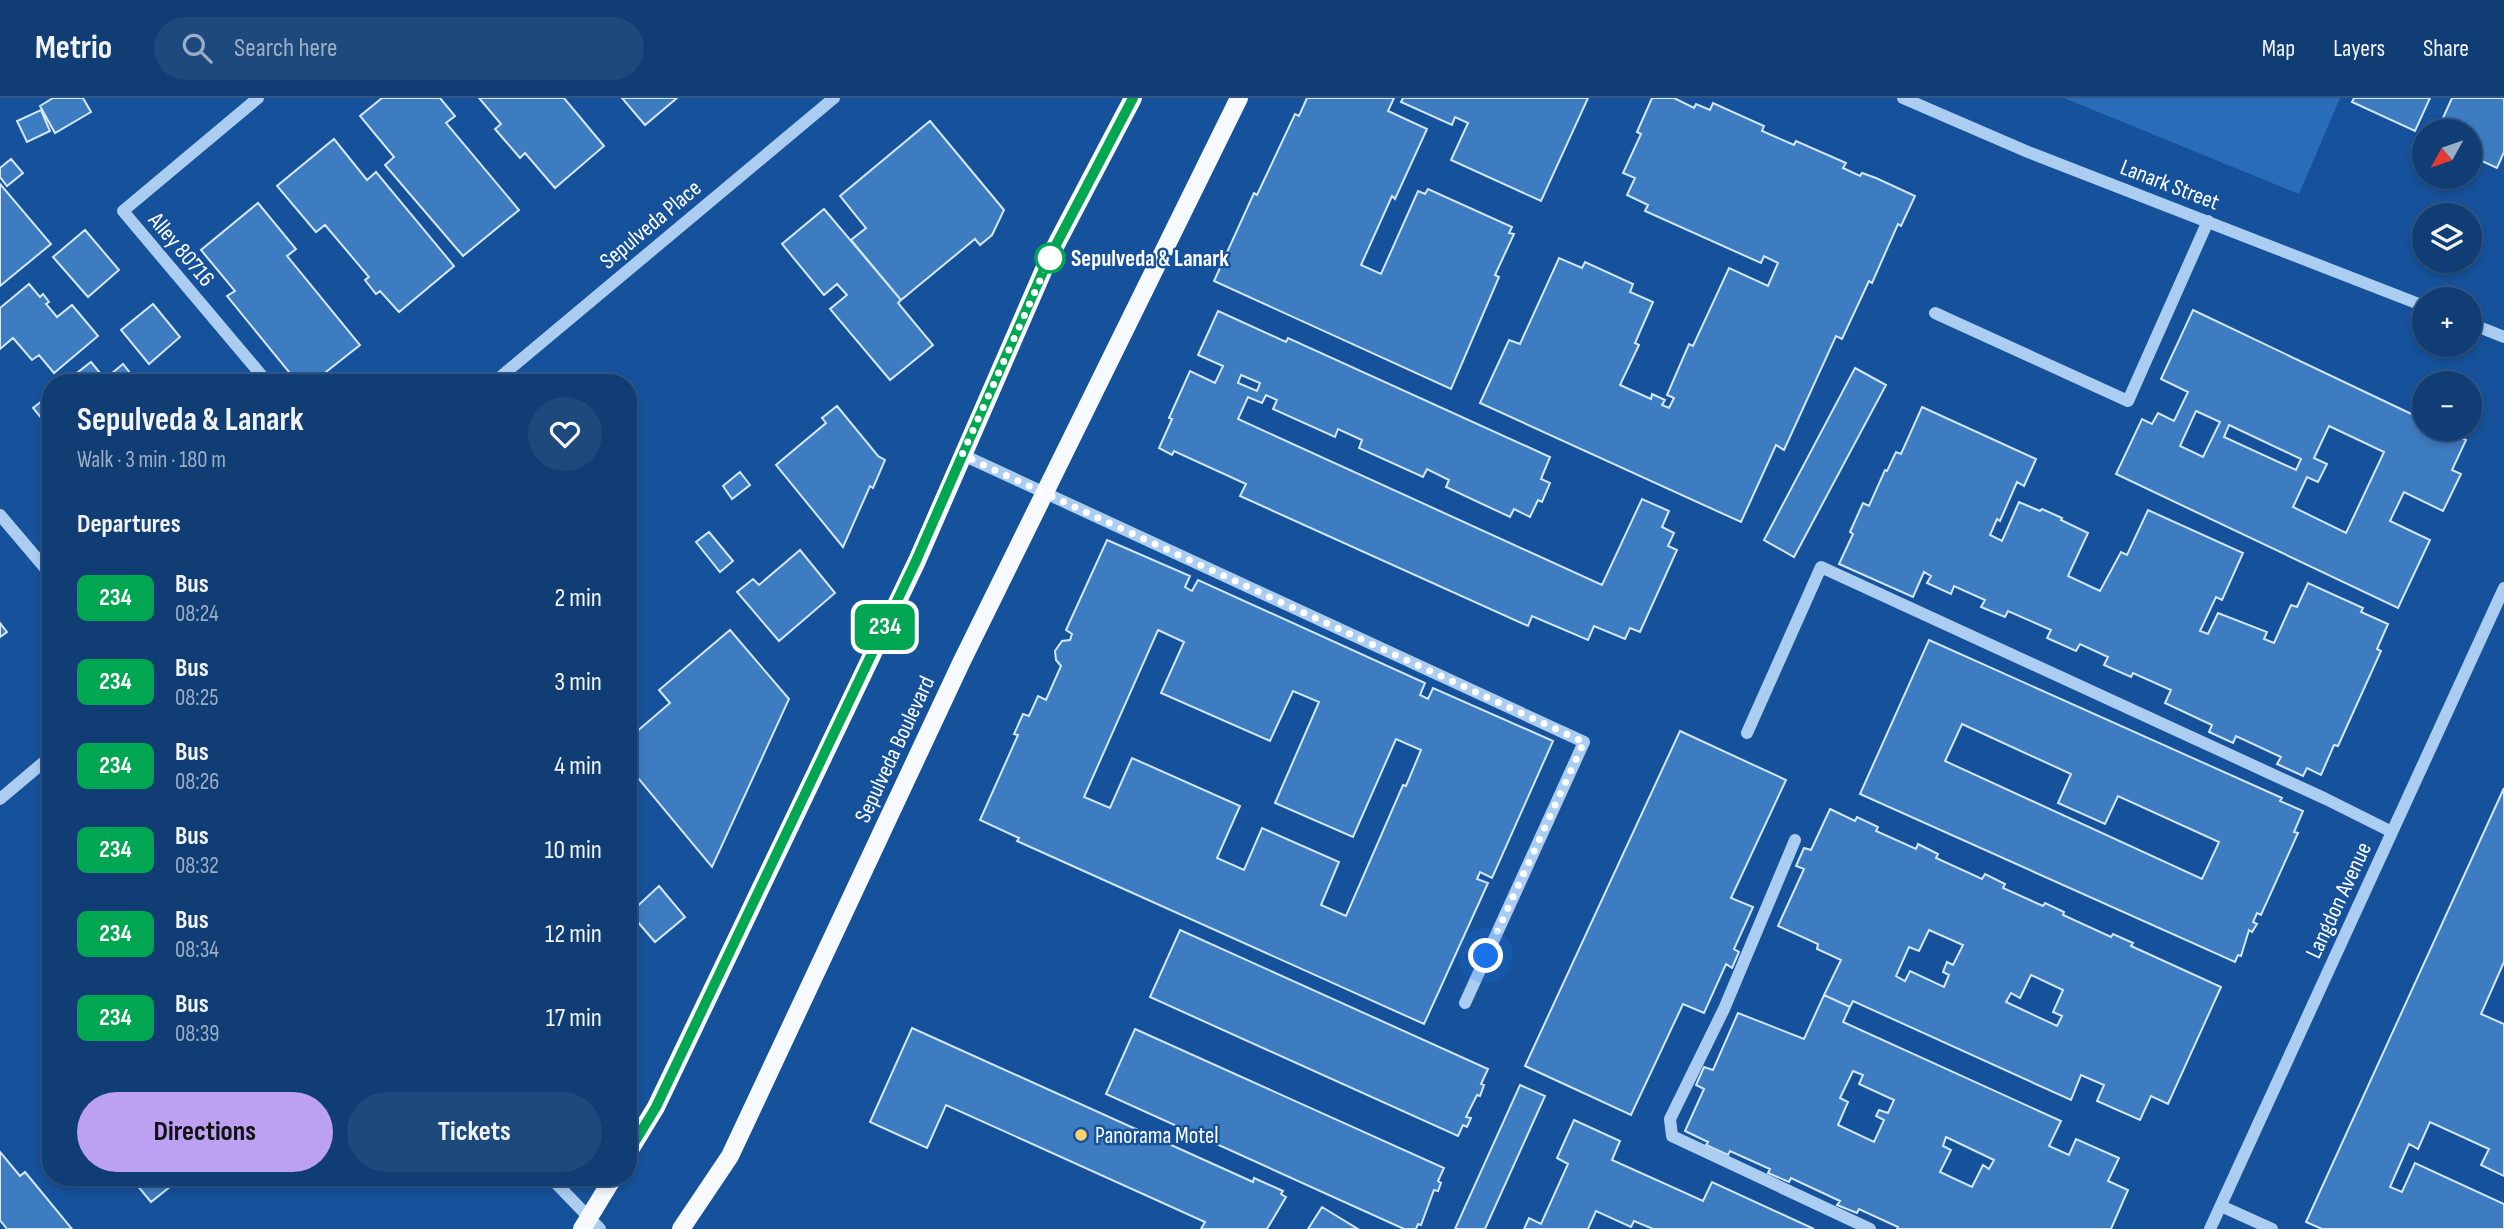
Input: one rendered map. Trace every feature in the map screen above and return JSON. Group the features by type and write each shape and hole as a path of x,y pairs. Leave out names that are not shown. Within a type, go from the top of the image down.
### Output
{"main road":[{"path":"637,1138 656,1107 905,586 1048,260 1133,98"},
{"name":"Sepulveda Boulevard","path":"681,1229 730,1156 961,663 1239,98"},
{"path":"590,1225 609,1186"}],"street":[{"name":"Alley 80716","path":"258,98 123,211 260,374"},
{"name":"Sepulveda Place","path":"504,374 834,98"},
{"name":"Lanark Street","path":"1903,98 2028,152 2412,301"},
{"path":"1934,313 2127,401 2208,222"},
{"path":"2482,328 2504,337"},
{"path":"962,455 1584,742 1465,1003"},
{"path":"0,515 42,564"},
{"path":"1747,733 1821,567 2288,781 2392,832"},
{"name":"Langdon Avenue","path":"2210,1229 2504,589"},
{"path":"0,799 42,764"},
{"path":"1794,840 1724,1009 1670,1119 1672,1136 1870,1229"},
{"path":"558,1186 590,1225"},
{"path":"2221,1206 2272,1229"}],"shaded area":[{"path":"2064,98 2340,98 2299,194"}],"building":[{"path":"53,98 83,98 91,112 55,133 40,106"},
{"path":"382,98 440,98 455,116 446,123 519,210 463,256 385,165 394,157 360,116"},
{"path":"479,98 564,98 604,146 555,188 525,153 520,158 495,129 501,124"},
{"path":"622,98 677,98 645,125"},
{"path":"1307,98 1394,98 1388,111 1427,129 1395,199 1392,196 1361,265 1381,274 1418,191 1425,194 1428,189 1512,227 1509,233 1514,234 1495,275 1499,277 1451,389 1214,281 1254,193 1257,195 1295,114 1299,116"},
{"path":"1403,98 1588,98 1541,201 1451,160 1468,123 1455,117 1452,125 1401,102"},
{"path":"1652,98 1674,98 1694,108 1696,104 1710,110 1713,103 1764,126 1762,131 1794,145 1796,141 1846,163 1843,168 1860,176 1862,173 1876,178 1915,196 1901,226 1898,224 1872,283 1869,281 1842,339 1836,336 1784,450 1776,445 1741,522 1480,403 1509,340 1520,344 1559,258 1582,268 1585,262 1633,284 1630,292 1653,302 1635,343 1639,345 1620,385 1651,399 1652,394 1665,400 1662,405 1669,408 1674,398 1667,395 1689,344 1693,346 1729,268 1768,286 1778,263 1764,256 1761,263 1645,211 1648,205 1627,195 1635,178 1623,173 1641,134 1637,132"},
{"path":"2354,98 2430,98 2420,119 2412,119 2412,130 2352,102"},
{"path":"2452,98 2504,98 2504,152 2497,168 2482,161 2482,119 2442,119"},
{"path":"41,110 50,131 27,142 17,121"},
{"path":"930,121 1004,210 992,235 980,245 975,239 901,300 851,240 866,228 840,196"},
{"path":"334,139 367,180 376,172 454,266 399,312 380,291 376,294 365,280 369,277 325,225 316,232 277,186"},
{"path":"11,159 23,173 7,186 0,177 0,168"},
{"path":"0,184 51,244 0,286"},
{"path":"258,203 296,249 287,256 360,345 323,374 291,374 227,296 235,291 201,250"},
{"path":"824,209 901,300 898,303 933,345 890,380 830,309 847,295 837,284 824,295 782,244"},
{"path":"85,230 119,270 88,297 53,257"},
{"path":"29,284 40,297 43,294 49,302 46,304 57,317 72,305 98,336 54,373 39,355 32,360 13,338 0,349 0,308"},
{"path":"153,304 180,337 149,364 121,330"},
{"path":"2193,310 2412,414 2412,441 2466,441 2452,470 2461,474 2443,511 2404,492 2390,521 2430,540 2398,608 2116,474 2142,419 2152,424 2158,413 2174,421 2188,392 2161,379","holes":["2196,411 2220,422 2203,457 2180,446","2229,425 2301,459 2296,470 2224,437","2329,426 2384,452 2346,533 2293,507 2307,477 2318,482 2327,464 2314,458"]},
{"path":"1218,311 1286,342 1288,338 1550,457 1541,479 1550,483 1542,502 1538,500 1530,517 1514,509 1510,517 1446,487 1449,480 1427,469 1423,477 1359,448 1362,440 1338,429 1335,437 1273,409 1277,400 1266,395 1262,403 1248,397 1238,419 1602,585 1642,499 1669,511 1662,527 1674,533 1668,546 1677,550 1640,632 1630,628 1625,639 1594,626 1588,640 1532,616 1528,626 1240,496 1246,484 1174,451 1172,455 1159,448 1190,371 1215,383 1223,366 1198,355","holes":["1241,375 1260,383 1257,391 1238,383"]},
{"path":"91,362 101,374 76,374"},
{"path":"123,364 131,374 111,374"},
{"path":"1855,368 1886,385 1794,557 1764,540"},
{"path":"42,401 42,419 33,408"},
{"path":"837,406 878,456 885,460 873,488 870,486 843,547 776,465 826,423 822,418"},
{"path":"1922,407 2036,459 2024,486 2017,482 2000,521 1997,519 1990,535 2002,541 2019,502 2062,518 2061,520 2088,533 2068,576 2100,591 2121,552 2127,555 2148,510 2243,553 2222,600 2216,597 2200,631 2208,634 2218,613 2267,632 2264,639 2274,643 2291,605 2297,607 2308,583 2363,608 2361,612 2388,624 2377,649 2381,651 2338,746 2334,745 2321,775 2307,768 2303,776 2277,764 2281,757 2236,736 2233,743 2209,732 2212,725 2165,703 2171,690 2133,673 2131,677 2104,665 2108,657 2080,644 2076,651 2047,638 2051,630 2008,611 2005,617 1981,607 1985,600 1954,586 1951,594 1927,583 1931,576 1924,572 1913,597 1839,564 1863,503 1869,506 1896,452 1901,454"},
{"path":"740,472 750,485 732,499 723,486"},
{"path":"709,532 733,561 720,572 696,542"},
{"path":"1107,540 1190,576 1185,587 1192,591 1198,580 1425,683 1420,695 1428,699 1433,688 1553,741 1492,878 1480,872 1477,879 1488,883 1424,1024 1017,841 1019,838 980,820 1018,735 1014,734 1023,714 1029,716 1038,696 1046,700 1061,666 1056,660 1055,651 1062,641 1070,640 1072,634 1066,630","holes":["1158,630 1184,642 1161,693 1270,741 1293,691 1319,702 1275,803 1353,837 1396,739 1421,750 1346,916 1321,905 1339,862 1262,828 1244,870 1217,858 1240,806 1132,758 1110,808 1084,797"]},
{"path":"800,550 835,593 779,641 737,592 753,579 759,585"},
{"path":"0,623 7,632 0,637"},
{"path":"730,630 789,699 712,867 637,777 637,731 670,703 659,690"},
{"path":"1929,640 2282,798 2280,801 2303,811 2294,832 2298,833 2261,915 2257,913 2253,922 2257,924 2252,932 2249,930 2241,956 2238,955 2235,962 1860,794","holes":["1962,724 2071,774 2058,803 2105,824 2118,796 2219,842 2202,879 1945,761"]},
{"path":"1680,731 1786,780 1731,898 1753,907 1734,949 1739,952 1732,968 1726,964 1704,1013 1683,1004 1631,1115 1525,1066"},
{"path":"2504,788 2504,962 2481,1014 2504,1024 2504,1176 2481,1165 2489,1149 2430,1122 2418,1149 2409,1144 2390,1187 2402,1192 2415,1163 2504,1204 2504,1229 2322,1229 2306,1222"},
{"path":"1830,809 1855,821 1857,817 1878,827 1876,831 1916,849 1918,844 1938,854 1936,858 1982,879 1985,874 2005,884 2003,888 2043,906 2045,903 2064,912 2063,915 2111,937 2113,934 2133,943 2131,946 2221,987 2168,1104 2151,1096 2140,1120 2097,1101 2104,1085 2081,1075 2071,1100 1853,1001 1850,1007 1824,995 1841,960 1817,949 1818,944 1778,926 1804,869 1796,866 1804,848 1811,850","holes":["1929,930 1963,945 1953,965 1947,962 1943,972 1949,975 1944,987 1910,971 1905,981 1896,976 1909,947 1919,951","2031,975 2063,990 2053,1012 2062,1016 2057,1026 2006,1002 2011,993 2020,998"]},
{"path":"659,886 685,917 655,942 637,921 637,906"},
{"path":"1180,930 1488,1069 1481,1084 1484,1085 1480,1096 1477,1095 1466,1117 1471,1118 1467,1127 1463,1125 1458,1136 1150,997"},
{"path":"1824,995 1850,1007 1843,1022 2061,1121 2049,1146 2069,1155 2076,1139 2119,1158 2108,1181 2128,1190 2111,1229 1897,1229 1898,1227 1859,1209 1857,1213 1837,1205 1840,1201 1791,1178 1789,1182 1768,1173 1770,1169 1730,1151 1728,1155 1706,1145 1708,1142 1685,1131 1704,1089 1696,1085 1704,1067 1713,1070 1738,1013 1804,1039","holes":["1853,1071 1863,1075 1859,1084 1894,1100 1888,1113 1879,1110 1876,1116 1884,1120 1874,1142 1838,1125 1848,1102 1840,1098","1946,1137 1994,1160 1989,1169 1983,1165 1972,1187 1940,1172 1951,1150 1943,1146"]},
{"name":"Panorama Motel","path":"912,1028 1253,1182 1254,1178 1283,1191 1281,1194 1286,1197 1267,1229 1201,1229 1205,1222 946,1105 927,1148 870,1122"},
{"path":"1135,1029 1444,1168 1438,1181 1441,1183 1438,1191 1434,1190 1421,1225 1418,1224 1416,1229 1404,1229 1106,1094"},
{"path":"1520,1085 1545,1096 1485,1229 1455,1229"},
{"path":"1574,1120 1620,1141 1612,1160 1703,1201 1712,1182 1814,1229 1653,1229 1634,1221 1631,1227 1596,1211 1588,1229 1524,1229 1529,1218 1541,1224 1568,1164 1557,1158"},
{"path":"0,1152 20,1176 25,1172 72,1229 7,1229 0,1220"},
{"path":"138,1186 171,1186 151,1202"},
{"path":"1322,1207 1358,1229 1308,1229"}],"bus line":[{"name":"234","path":"637,1138 656,1107 905,586 1048,260 1133,98"}],"place":[{"name":"Sepulveda & Lanark","path":"1050,258"},
{"name":"Panorama Motel","path":"1081,1135"}],"route":[{"path":"1050,258 962,455 1584,742 1486,956"}]}
